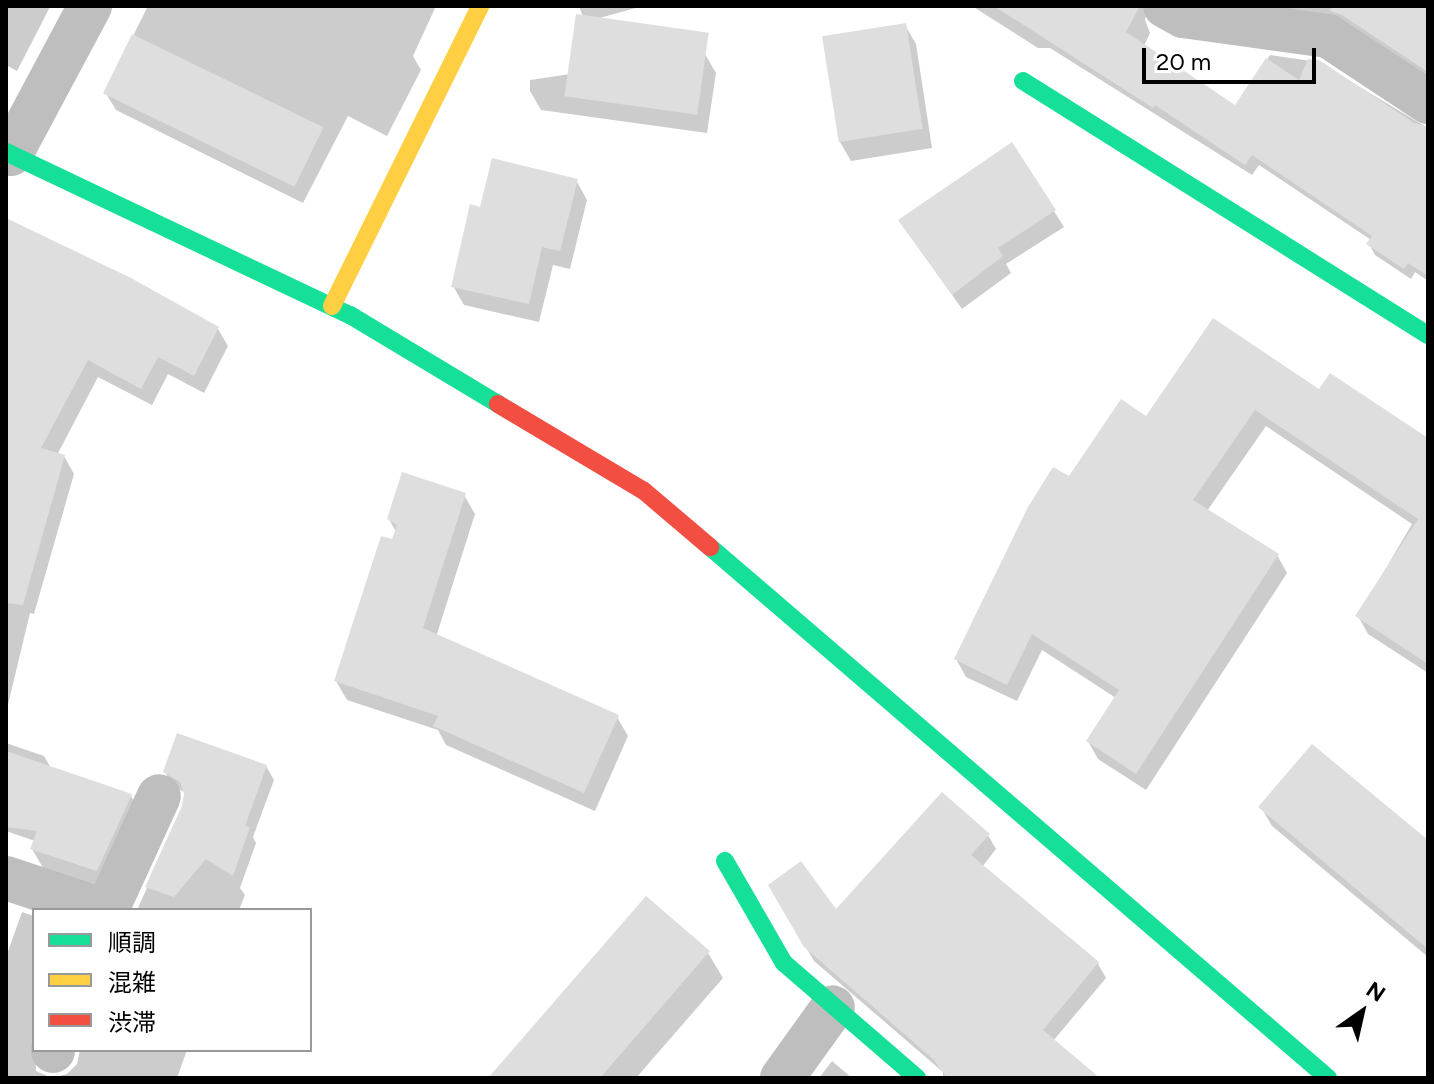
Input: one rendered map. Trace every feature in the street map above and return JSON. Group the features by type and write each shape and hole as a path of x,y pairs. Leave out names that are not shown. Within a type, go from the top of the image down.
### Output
{"street":[{"path":"90,6 9,153 332,306 644,491 1328,1078"},
{"path":"332,306 480,6"},
{"path":"1165,6 1183,16 1328,36 1428,102"},
{"path":"1023,81 1428,335"},
{"path":"106,908 159,796"},
{"path":"725,861 784,963 917,1078"},
{"path":"6,878 99,908"},
{"path":"782,1078 833,1007"}],"building":[{"path":"994,6 1140,6 1126,32 1235,105 1266,58 1299,80 1308,59 1319,60 1414,123 1428,127 1428,276 1408,263 1404,269 1366,244 1372,236 1252,155 1245,165 1155,105 1153,108"},
{"path":"1332,6 1428,6 1428,72 1342,15 1330,11"},
{"path":"576,14 709,33 697,115 564,96"},
{"path":"906,23 923,129 839,142 822,36"},
{"path":"132,34 323,127 295,187 103,93"},
{"path":"1012,142 1056,210 998,248 1003,256 952,295 898,220"},
{"path":"492,158 578,179 560,251 542,247 529,304 451,287 470,204 480,207"},
{"path":"6,218 131,278 219,327 194,376 158,357 141,389 88,360 41,448 65,455 23,605 6,603"},
{"path":"1213,318 1319,389 1330,373 1428,438 1428,664 1355,616 1418,519 1255,410 1193,500 1279,554 1136,774 1086,741 1119,690 1032,634 1007,685 954,659 1028,507 1053,467 1069,476 1121,399 1146,416"},
{"path":"402,472 466,493 423,628 619,715 584,793 433,726 438,716 334,681 381,536 392,539 397,525 387,519"},
{"path":"177,733 267,765 245,826 250,827 233,876 206,859 174,897 145,887 182,806 184,794 180,782 163,772"},
{"path":"1312,744 1428,840 1428,949 1258,807"},
{"path":"6,751 132,794 97,871 30,849 37,831 6,827"},
{"path":"942,792 990,834 971,855 1099,962 1043,1030 1100,1078 947,1078 933,1059 804,947 768,885 801,861 836,909"},
{"path":"646,896 710,951 600,1078 488,1078"}],"traffic: fast":[{"path":"1023,81 1428,335"},
{"path":"6,152 350,315 498,404"},
{"path":"710,547 1328,1078"},
{"path":"725,861 784,963 917,1078"}],"traffic: slow":[{"path":"332,306 480,6"}],"traffic: jam":[{"path":"498,404 644,491 710,547"}]}
